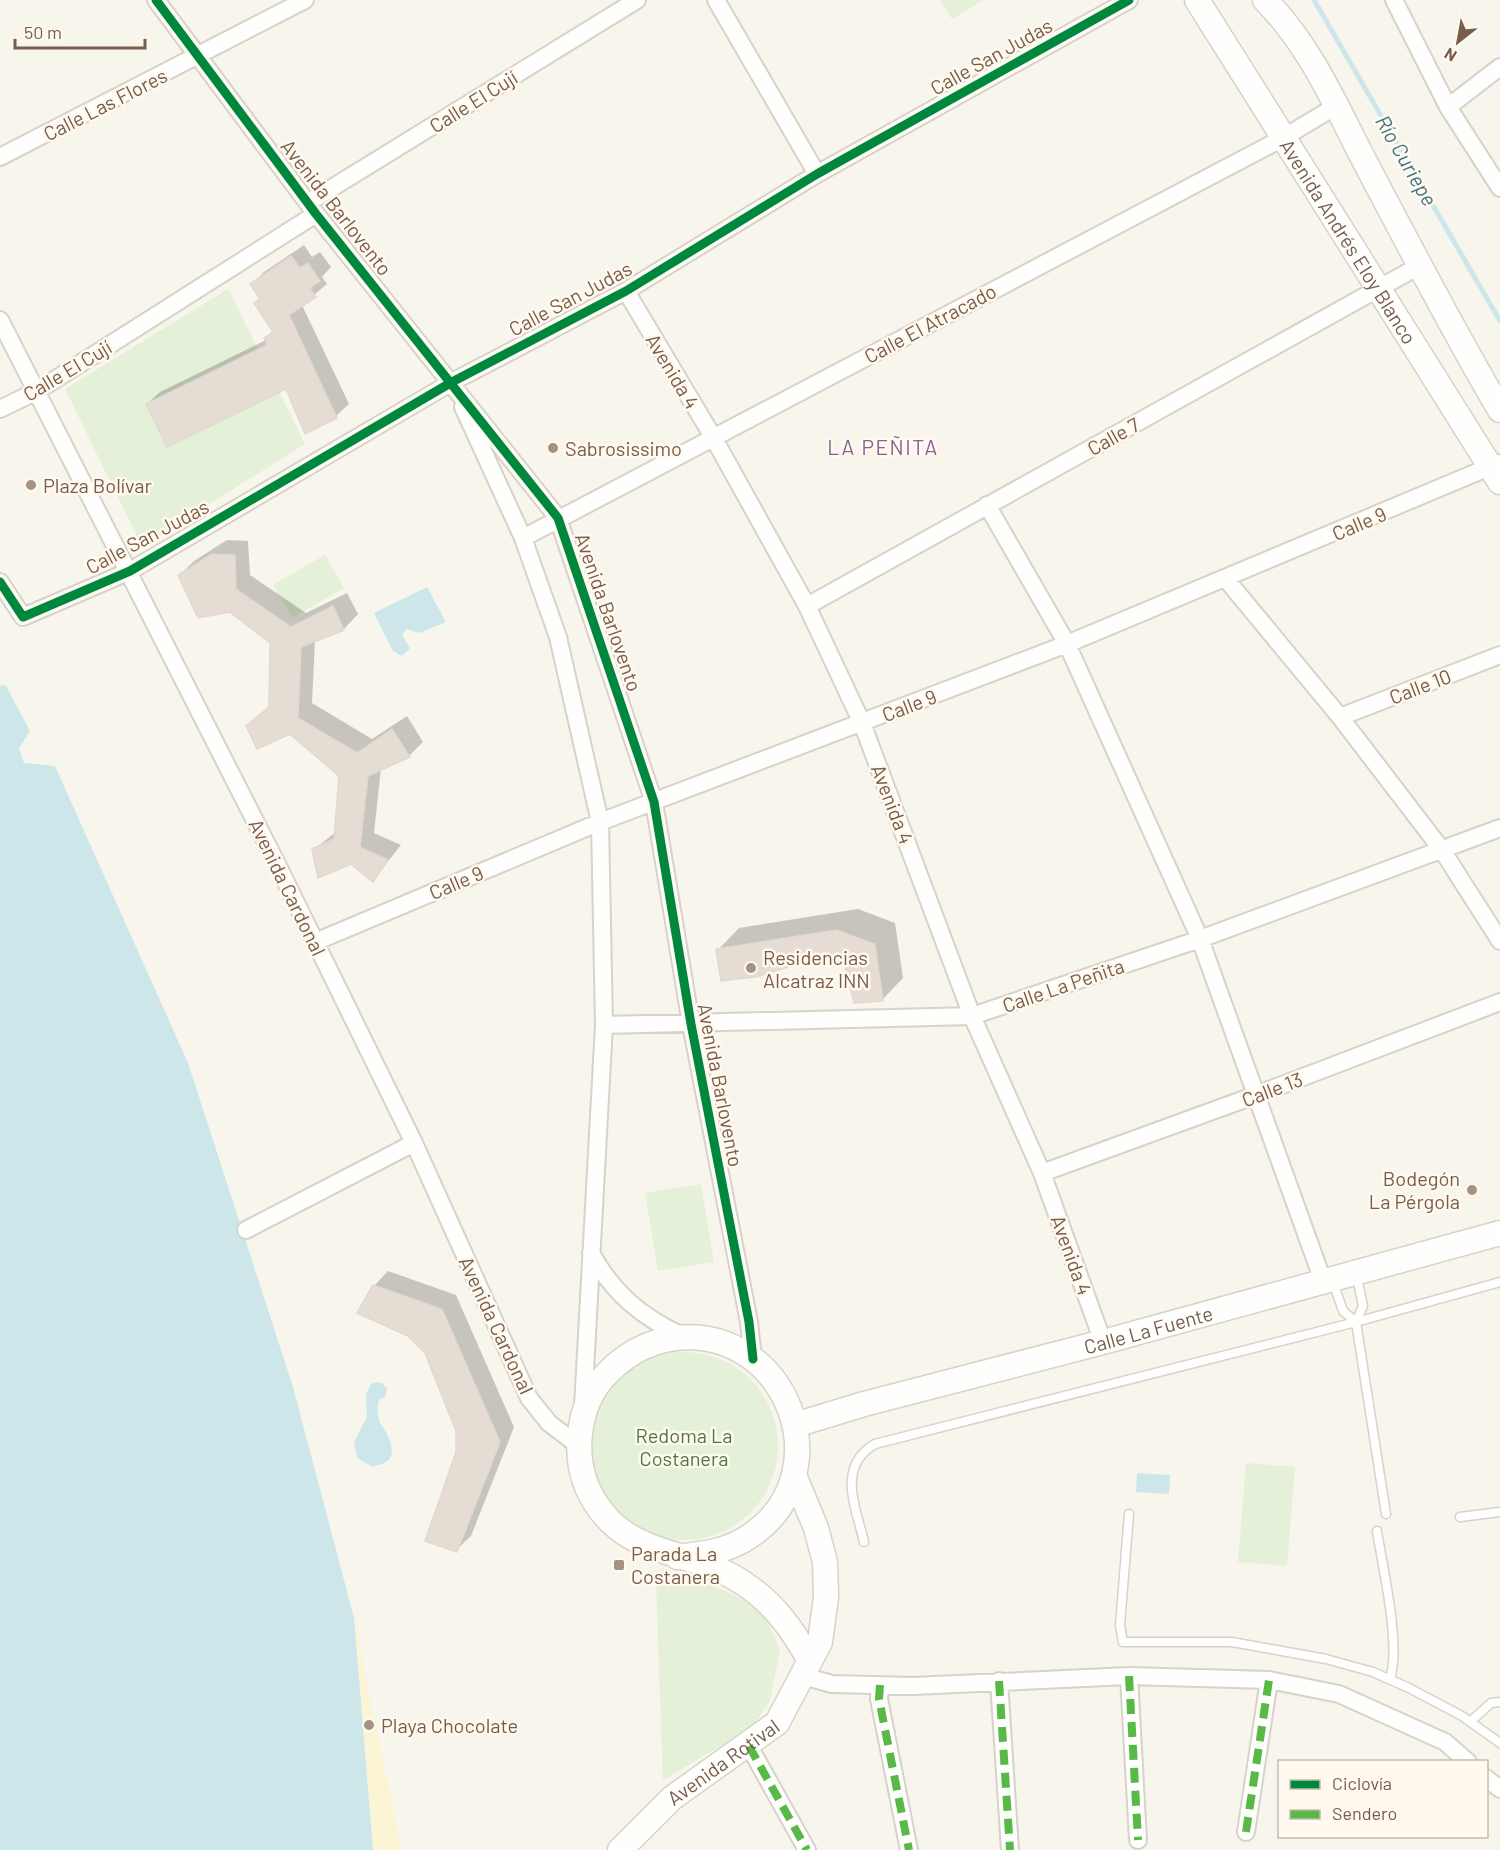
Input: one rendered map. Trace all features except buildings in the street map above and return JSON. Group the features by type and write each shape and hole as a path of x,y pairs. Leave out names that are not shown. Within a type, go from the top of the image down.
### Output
{"main road":[{"name":"Avenida Andrés Eloy Blanco","path":"1197,0 1378,290 1497,471"},
{"path":"1265,0 1294,34 1336,106 1419,266 1500,410"},
{"name":"Calle La Fuente","path":"795,1425 864,1404 1103,1342 1500,1233"},
{"path":"677,1557 728,1548 751,1536 770,1519 785,1498 794,1475 797,1450 795,1425 787,1400 773,1377 753,1359 721,1342 685,1337 646,1346 613,1367 600,1382 582,1418 579,1446 586,1485 607,1519 639,1543 677,1557 711,1566 742,1582 761,1596 793,1630 807,1669"},
{"name":"Avenida Rotival","path":"620,1850 672,1798 748,1746 777,1723 807,1669 822,1629 826,1597 825,1562 816,1528 794,1475"}],"street":[{"name":"Avenida Barlovento","path":"156,0 313,208 558,518 654,802 691,1024 749,1322 753,1359"},
{"name":"Calle Las Flores","path":"0,157 305,0"},
{"name":"Calle El Cují","path":"0,409 36,391 313,208 637,0"},
{"path":"716,0 817,174"},
{"name":"Calle San Judas","path":"0,582 23,617 130,571 452,382 626,291 817,174 1129,0"},
{"path":"1394,0 1448,107 1500,188"},
{"path":"1448,107 1500,67"},
{"name":"Calle El Atracado","path":"523,538 1283,138 1336,106"},
{"name":"Calle 7","path":"807,606 1419,266"},
{"name":"Avenida 4","path":"626,291 713,437 807,606 862,723 972,1016 1042,1173 1103,1342"},
{"name":"Avenida Cardonal","path":"0,320 130,571 414,1143 529,1398 549,1423 579,1446"},
{"name":"Avenida Barlovento","path":"452,382 523,538 558,637 600,822 604,1025 582,1418"},
{"name":"Calle 9","path":"315,942 600,822 1066,644 1497,471"},
{"path":"987,506 1066,644 1200,939 1256,1095 1328,1280"},
{"path":"1225,579 1340,717 1442,850 1500,941"},
{"name":"Calle 10","path":"1340,717 1500,654"},
{"name":"Calle La Peñita","path":"604,1025 972,1016 1200,939 1500,828"},
{"name":"Calle 13","path":"1042,1173 1500,1002"},
{"path":"246,1230 414,1143"},
{"path":"591,1252 603,1275 620,1295 639,1312 685,1337"},
{"path":"807,1669 832,1684 913,1686 1130,1676 1269,1680 1339,1694 1445,1742 1467,1760"},
{"path":"1130,1676 1138,1840"},
{"path":"1246,1832 1269,1680"},
{"path":"999,1681 1010,1850"},
{"path":"880,1685 879,1699 909,1850"},
{"path":"748,1746 807,1850"},
{"path":"1488,1780 1500,1789"}],"lane":[{"path":"1356,1273 1364,1306 1356,1322 1386,1514"},
{"path":"1328,1280 1343,1311 1356,1322"},
{"path":"864,1542 850,1474 859,1457 875,1444 1356,1322 1500,1282"},
{"path":"1460,1517 1500,1512"},
{"path":"1129,1514 1120,1625 1124,1642 1232,1642 1326,1659 1373,1672 1390,1680 1470,1722 1500,1743"},
{"path":"1377,1531 1392,1634 1394,1668 1390,1680"},
{"path":"1470,1722 1491,1703 1500,1702"}],"green space":[{"path":"940,0 984,0 952,19"},
{"path":"228,289 305,444 142,546 65,389","holes":["246,355 267,398 167,447 146,404"]},
{"path":"325,555 344,588 292,618 273,585"},
{"path":"701,1184 714,1262 658,1271 645,1193"},
{"name":"Redoma La Costanera","path":"684,1352 720,1359 736,1368 750,1380 762,1394 771,1410 778,1446 771,1482 762,1498 750,1512 736,1524 720,1533 684,1540 648,1533 632,1524 618,1512 606,1498 597,1482 590,1446 597,1410 606,1394 618,1380 632,1368 648,1359"},
{"path":"1246,1463 1295,1467 1287,1566 1238,1562"},
{"path":"656,1582 713,1585 764,1611 780,1651 770,1701 751,1728 663,1780"}],"sand":[{"name":"Playa Chocolate","path":"354,1618 398,1833 401,1850 373,1850"}],"water":[{"path":"427,587 446,622 419,633 407,629 402,635 410,648 402,656 393,651 374,613"},
{"path":"0,685 6,686 30,731 19,748 24,763 55,766 188,1063 293,1387 354,1618 373,1850 0,1850"},
{"path":"382,1383 387,1389 385,1397 379,1400 378,1412 392,1451 387,1461 371,1466 357,1458 354,1442 367,1417 366,1395 371,1384"},
{"path":"1137,1473 1170,1475 1169,1494 1136,1492"}],"waterway":[{"name":"Río Curiepe","path":"1314,0 1500,321"}],"marked path":[{"path":"1129,1676 1138,1840"},
{"path":"1246,1832 1269,1680"},
{"path":"999,1681 1010,1850"},
{"path":"880,1685 879,1699 909,1850"},
{"path":"749,1746 807,1850"}],"cycle path":[{"path":"156,0 316,214 558,518 654,802 691,1024 749,1322 753,1359"},
{"path":"0,582 23,617 130,571 452,382 626,291 817,174 1129,0"}],"place":[{"name":"Sabrosissimo","path":"553,448"},
{"name":"Plaza Bolívar","path":"31,485"},
{"name":"Residencias Alcatraz INN","path":"751,968"},
{"name":"Bodegón La Pérgola","path":"1472,1190"},
{"name":"Parada La Costanera","path":"619,1565"},
{"name":"Playa Chocolate","path":"369,1725"}],"district":[{"name":"LA PEÑITA","path":"883,446"}]}
